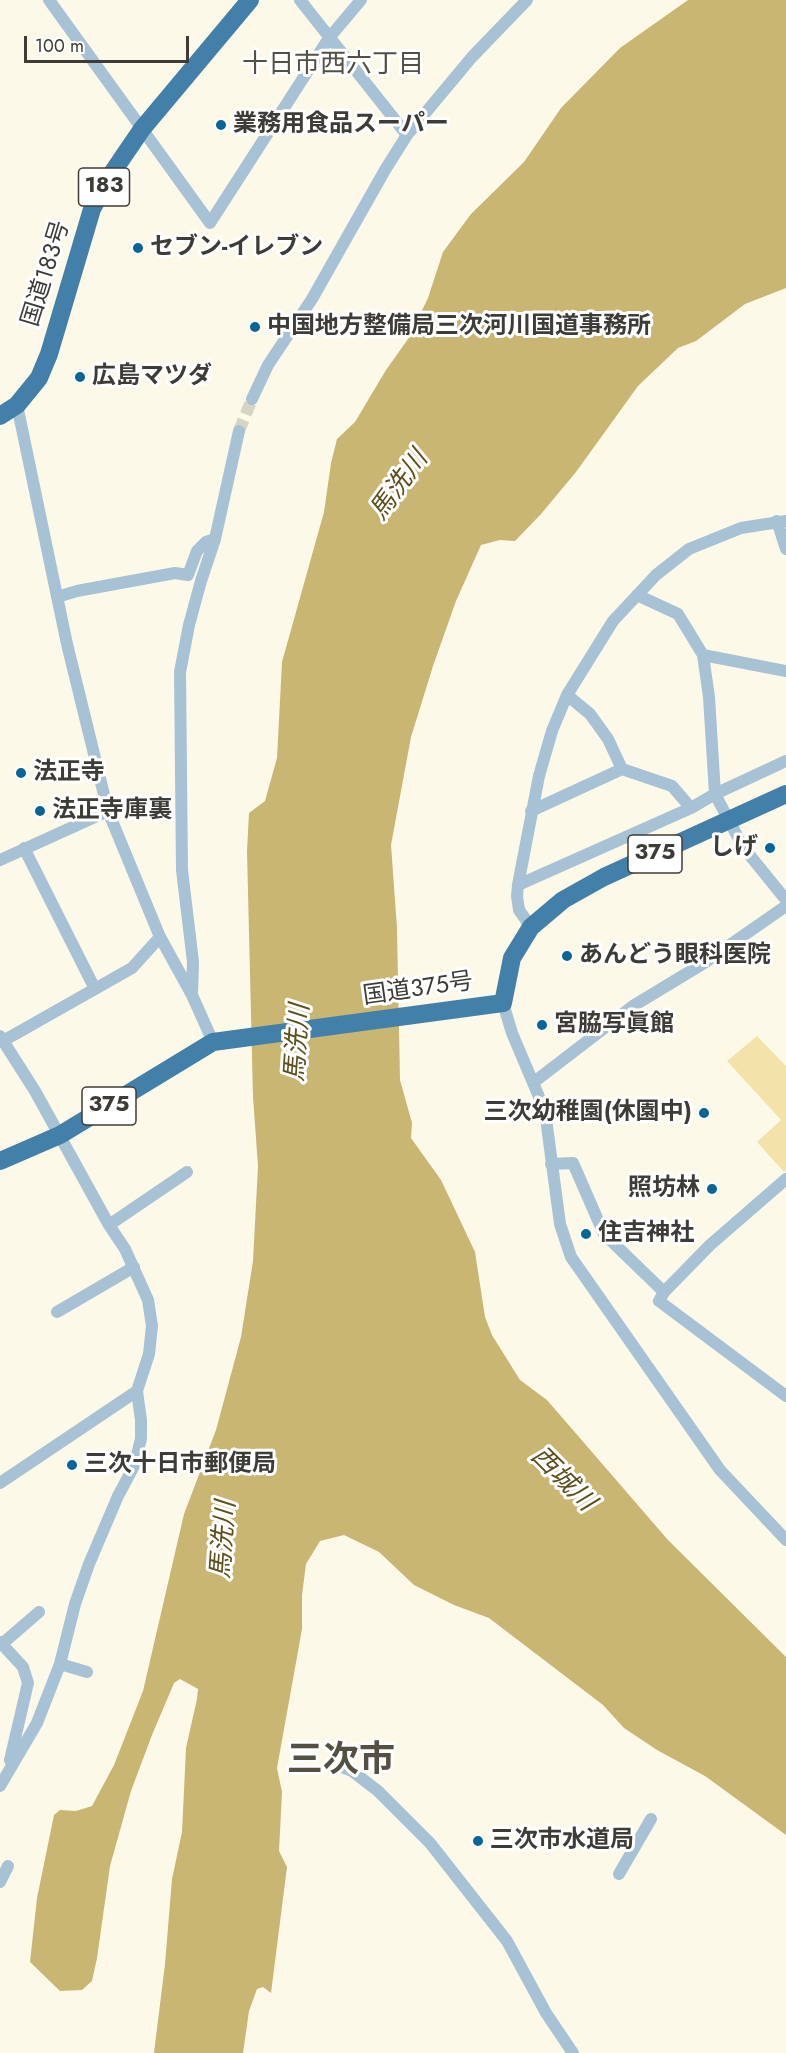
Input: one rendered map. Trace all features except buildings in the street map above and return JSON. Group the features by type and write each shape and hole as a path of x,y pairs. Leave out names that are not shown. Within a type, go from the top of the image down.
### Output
{"highway":[{"name":"国道183号","path":"0,416 17,405 39,378 49,354 92,208 110,176 142,129 250,0"},
{"name":"国道375号","path":"0,1161 60,1135 213,1042 503,1004 513,958 531,927 563,900 604,877 786,794"}],"street":[{"path":"48,0 210,223 329,39 361,0"},
{"path":"300,0 407,135"},
{"path":"252,399 268,365 312,299 407,135 472,57 527,0"},
{"path":"17,405 57,597 108,811 160,937 192,995 213,1042"},
{"path":"192,995 193,962 182,870 180,672 240,432"},
{"path":"531,927 519,910 518,885 531,811 552,731 567,694 613,621 657,575 689,549 741,528 781,521 786,549"},
{"path":"57,597 77,591 175,573 188,575 197,551 206,542 214,539"},
{"path":"637,595 678,614 703,655 710,709 715,794 743,848 786,900"},
{"path":"703,655 786,671"},
{"path":"567,694 590,714 602,730 622,770"},
{"path":"518,885 691,808 715,794 786,761"},
{"path":"531,811 622,770 672,786 691,808"},
{"path":"0,860 108,811"},
{"path":"24,848 95,989"},
{"path":"534,1082 633,1006 704,963 786,906"},
{"path":"4,1778 37,1723 60,1664 75,1604 86,1574 118,1496 134,1466 141,1439 137,1391 149,1354 152,1326 148,1300 125,1249 2,1039 132,968 160,937"},
{"path":"503,1004 512,1033 544,1111 560,1224 571,1257 720,1470 786,1540"},
{"path":"551,1164 573,1163 604,1234 664,1292"},
{"path":"110,1225 187,1172"},
{"path":"786,1179 710,1245 664,1292 659,1301 786,1396"},
{"path":"57,1312 134,1267"},
{"path":"1,1481 137,1391"},
{"path":"0,1796 28,1683 23,1667 1,1643 39,1612"},
{"path":"60,1664 87,1672"},
{"path":"344,1768 352,1771 378,1791 430,1843 507,1941 546,2013 573,2053"},
{"path":"619,1875 651,1818"},
{"path":"0,1882 8,1866"}],"shaded area":[{"path":"757,1036 786,1066 786,1171 784,1172 757,1142 781,1120 727,1061"}],"water":[{"path":"688,0 786,0 786,288 745,304 696,341 678,348 638,386 576,472 515,541 500,540 481,545 456,601 411,737 391,845 397,928 400,1080 412,1123 411,1138 441,1180 475,1252 485,1317 492,1335 520,1380 547,1400 668,1540 786,1657 786,1835 705,1776 657,1750 624,1728 603,1705 489,1618 454,1605 414,1585 379,1552 344,1535 320,1541 306,1564 302,1595 302,1629 277,1768 282,1792 279,1851 287,1867 271,1993 263,1987 257,1989 249,2011 243,2053 154,2053 172,1879 182,1832 186,1748 198,1689 180,1679 174,1683 152,1735 131,1791 110,1866 92,1981 82,1990 60,1991 30,1962 37,1898 54,1815 60,1810 76,1811 92,1806 114,1765 143,1691 184,1514 216,1430 241,1337 253,1261 258,1166 253,1097 247,851 249,813 265,801 277,758 282,662 324,512 337,439 355,422 386,370 408,339 428,298 443,252 471,214 524,162 561,108 620,48"}],"tunnel":[{"path":"239,431 252,399"}],"place":[{"name":"業務用食品スーパー","path":"221,125"},
{"name":"セブン-イレブン","path":"138,248"},
{"name":"中国地方整備局三次河川国道事務所","path":"255,327"},
{"name":"広島マツダ","path":"80,377"},
{"name":"法正寺","path":"21,773"},
{"name":"法正寺庫裏","path":"40,811"},
{"name":"しげ","path":"770,848"},
{"name":"あんどう眼科医院","path":"567,956"},
{"name":"宮脇写眞館","path":"542,1025"},
{"name":"三次幼稚園(休園中)","path":"704,1113"},
{"name":"照坊林","path":"712,1189"},
{"name":"住吉神社","path":"586,1234"},
{"name":"三次十日市郵便局","path":"72,1465"},
{"name":"三次市水道局","path":"478,1841"}],"district":[{"name":"十日市西六丁目","path":"333,66"},
{"name":"三次市","path":"341,1762"}],"water label":[{"name":"馬洗川","path":"400,486"},
{"name":"馬洗川","path":"299,1043"},
{"name":"西城川","path":"562,1480"},
{"name":"馬洗川","path":"225,1540"}]}
